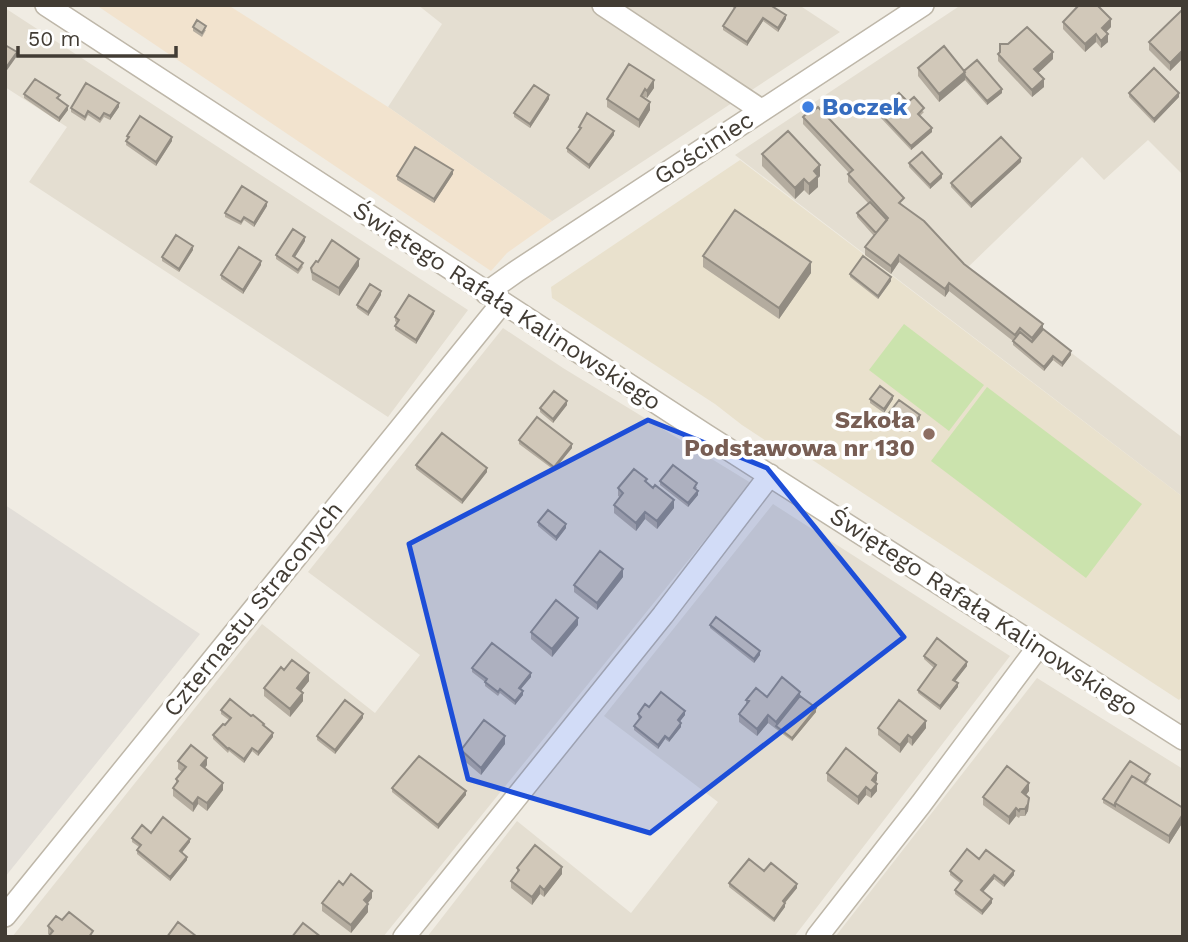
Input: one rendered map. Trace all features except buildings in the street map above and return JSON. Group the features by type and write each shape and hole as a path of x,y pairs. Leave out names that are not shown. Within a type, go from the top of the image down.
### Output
{"street":[{"name":"Świętego Rafała Kalinowskiego","path":"46,5 494,298 1183,739"},
{"path":"603,5 761,110"},
{"name":"Gościniec","path":"494,298 761,110 923,5"},
{"name":"Czternastu Straconych","path":"5,916 494,298"},
{"path":"404,937 663,615 770,475"},
{"path":"817,937 921,804 1038,647"}],"highlighted area":[{"path":"648,420 767,468 904,637 650,833 468,779 409,544"}],"shaded area":[{"path":"96,5 228,5 388,107 552,221 507,253 491,271"},
{"path":"418,5 799,5 840,32 552,221 388,107 442,24"},
{"path":"961,5 1183,5 1183,175 1148,140 1104,180 1082,157 964,271 1183,438 1183,497 735,155"},
{"path":"5,8 468,310 388,417 29,182 67,127 5,87"},
{"name":"Szkoła Podstawowa nr 130","path":"740,160 1183,497 1183,696 1179,700 788,444 783,450 774,446 715,404 552,298 551,287"},
{"path":"503,328 563,368 751,483 383,937 12,937 262,624 375,713 420,655 308,572"},
{"path":"773,504 1010,656 794,937 427,937 517,821 631,913 718,802 604,716"},
{"path":"5,505 200,634 5,877"},
{"path":"1037,678 1183,769 1183,937 835,937"}],"green space":[{"path":"904,324 984,385 949,431 869,370"},
{"path":"987,387 1142,504 1086,578 931,461"}],"place":[{"name":"Boczek","path":"808,107"},
{"name":"Szkoła Podstawowa nr 130","path":"929,434"}]}
